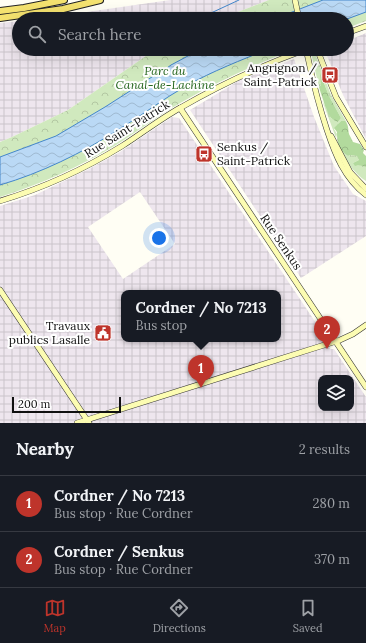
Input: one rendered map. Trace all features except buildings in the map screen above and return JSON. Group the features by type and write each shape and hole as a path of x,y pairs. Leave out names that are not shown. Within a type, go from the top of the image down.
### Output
{"main road":[{"path":"0,11 64,0"},
{"path":"42,12 63,9 100,0"},
{"path":"0,18 12,16"}],"street":[{"path":"295,0 298,12"},
{"path":"354,30 366,26"},
{"name":"Rue Saint-Patrick","path":"0,201 43,186 87,166 129,142 180,108 245,73 288,56"},
{"path":"308,56 318,103 332,146 344,171 354,184 366,195"},
{"path":"320,56 336,97 366,148"},
{"name":"Rue Senkus","path":"180,108 366,387"},
{"path":"327,130 348,168 360,184 366,189"},
{"path":"360,184 366,184"},
{"path":"0,290 88,421"},
{"path":"77,423 88,421 336,342 350,336 366,325"}],"shaded area":[{"path":"170,0 269,0 238,12 87,12"},
{"path":"12,22 12,56 146,56 68,110 0,142 0,23"},
{"path":"366,33 366,139 343,95 327,56 354,56 354,38"},
{"path":"294,59 314,117 334,166 353,194 366,201 366,236 301,278 190,110 240,80"},
{"path":"172,117 179,118 324,335 324,340 330,349 334,349 351,375 318,375 318,411 354,411 354,379 366,397 366,423 0,423 0,206 35,195 120,152","holes":["140,192 175,244 123,279 88,227"]}],"green space":[{"path":"269,0 366,0 366,21 354,25 354,12 238,12"},
{"name":"Parc du Canal-de-Lachine","path":"146,56 278,56 237,73 196,94 88,161 45,181 0,197 0,142 68,110"},
{"path":"312,56 316,56 331,95 347,123 341,121 334,129 337,134 336,138 322,100 331,118 338,122 341,118 329,96 321,75 321,85 319,87"},
{"path":"320,73 329,96 341,118 338,122 331,118 325,106 319,87 321,85"},
{"path":"341,121 345,121 347,123 349,134 353,142 360,144 364,150 363,153 366,156 366,167 358,165 355,166 353,163 359,160 357,156 348,156 340,149 337,132 334,128"},
{"path":"342,152 348,156 357,156 359,160 353,163 366,167 366,181 352,168"}],"water":[{"path":"323,0 366,0 366,12 354,16 354,12 292,12"},
{"path":"188,56 252,56 186,86 90,147 31,175 0,185 0,157 56,136 155,75 156,76 171,65"}],"waterway":[{"path":"213,12 239,0"}],"place":[{"name":"Angrignon / Saint-Patrick","path":"330,75"},
{"name":"Senkus / Saint-Patrick","path":"204,154"},
{"name":"Travaux publics Lasalle","path":"103,333"},
{"name":"Cordner / Senkus","path":"327,349"},
{"name":"Cordner / No 7213","path":"201,388"}]}
